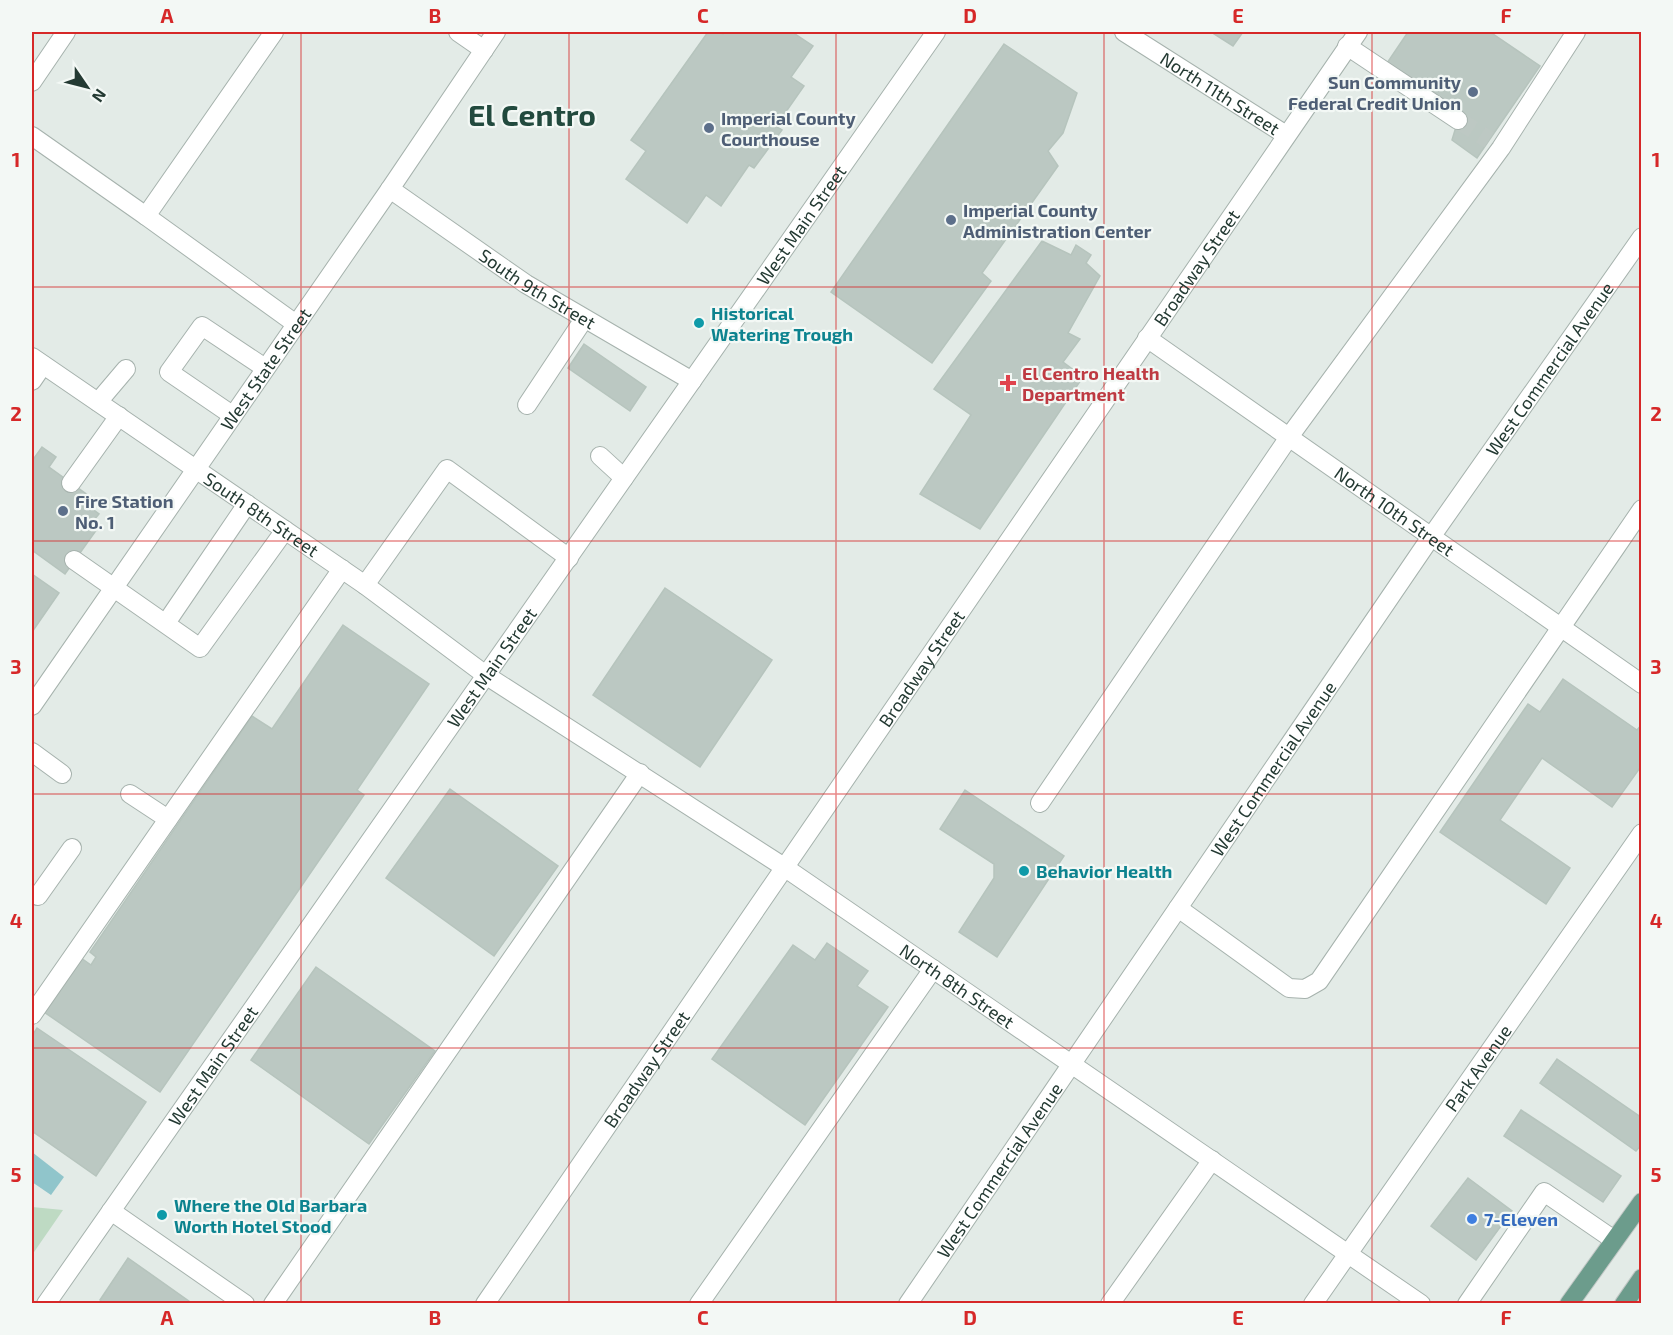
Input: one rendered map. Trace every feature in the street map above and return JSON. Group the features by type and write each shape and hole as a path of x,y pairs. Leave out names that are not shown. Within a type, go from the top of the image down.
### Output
{"main road":[{"path":"1569,1304 1641,1202"},
{"path":"1624,1304 1641,1278"}],"street":[{"path":"32,82 66,32"},
{"path":"146,216 274,32"},
{"path":"458,32 484,50"},
{"name":"West State Street","path":"32,706 496,32"},
{"name":"West Main Street","path":"46,1304 936,32"},
{"name":"North 11th Street","path":"1124,32 1286,135"},
{"path":"1040,802 1289,437 1572,33"},
{"path":"1353,39 1458,120"},
{"name":"Broadway Street","path":"485,1304 1353,39"},
{"path":"32,136 296,324"},
{"name":"South 9th Street","path":"390,189 526,284 692,381"},
{"name":"West Commercial Avenue","path":"908,1304 1431,537 1641,237"},
{"path":"527,405 584,319"},
{"path":"232,415 169,372 202,326 265,368"},
{"name":"North 10th Street","path":"1147,338 1641,684"},
{"path":"32,381 37,361"},
{"name":"South 8th Street","path":"37,361 365,585 487,675"},
{"path":"98,402 126,369"},
{"path":"71,483 119,416"},
{"path":"600,456 624,478"},
{"path":"365,585 447,469 569,558"},
{"path":"166,623 247,504"},
{"path":"1178,908 1289,988 1305,989 1319,981 1641,509"},
{"path":"74,560 200,648 285,530"},
{"path":"32,1015 342,569"},
{"name":"North 8th Street","path":"487,675 784,867 1421,1304"},
{"path":"32,752 62,774"},
{"path":"273,1304 640,773"},
{"path":"130,794 168,819"},
{"name":"Park Avenue","path":"1313,1304 1641,833"},
{"path":"38,896 72,848"},
{"path":"699,1304 933,969"},
{"path":"1110,1304 1212,1160"},
{"path":"1467,1304 1544,1192 1614,1240"},
{"path":"111,1211 245,1304"}],"green space":[{"path":"32,1207 63,1210 32,1255"}],"water":[{"path":"32,1152 64,1177 51,1195 32,1182"}],"building":[{"name":"Imperial County Courthouse","path":"708,32 723,34 725,32 792,32 813,46 791,77 804,86 776,126 782,130 754,168 749,165 721,206 706,195 687,223 626,179 646,151 631,140"},
{"path":"1211,32 1243,32 1233,46"},
{"name":"Sun Community Federal Credit Union","path":"1408,32 1490,32 1540,66 1477,158 1452,140 1459,117 1385,66"},
{"name":"Imperial County Administration Center","path":"1004,44 1077,93 1063,133 1048,151 1058,166 982,273 991,281 932,363 831,292"},
{"name":"El Centro Health Department","path":"1042,241 1071,255 1076,245 1091,255 1086,263 1100,276 1068,333 1080,339 1063,362 1083,377 980,529 920,494 971,415 934,389"},
{"path":"584,344 646,387 630,411 568,368"},
{"name":"Fire Station No. 1","path":"42,447 56,457 49,467 96,501 91,508 99,514 94,520 100,525 65,574 32,550 32,461"},
{"path":"32,574 59,593 32,632"},
{"path":"665,588 772,660 700,767 593,695"},
{"path":"343,625 429,684 357,790 364,795 160,1092 44,1012 81,958 91,965 96,957 90,952 252,716 272,729"},
{"path":"1563,679 1637,730 1642,724 1642,765 1612,807 1542,758 1500,820 1570,868 1546,904 1440,832 1528,704 1540,712"},
{"path":"450,789 558,866 494,956 386,878"},
{"name":"Behavior Health","path":"965,790 1064,856 997,957 959,932 994,878 994,864 940,829"},
{"path":"827,943 868,971 857,986 888,1007 805,1125 712,1059 793,945 815,960"},
{"path":"316,967 435,1051 369,1144 251,1060"},
{"path":"37,1028 146,1102 96,1176 32,1131 32,1036"},
{"path":"1557,1059 1642,1118 1642,1144 1636,1151 1540,1083"},
{"path":"1521,1110 1621,1176 1603,1202 1504,1136"},
{"name":"7-Eleven","path":"1468,1178 1512,1211 1476,1260 1431,1226"},
{"path":"128,1258 193,1304 104,1304 100,1300"}],"tunnel":[{"path":"1458,120 1489,140"}],"place":[{"name":"Sun Community Federal Credit Union","path":"1473,92"},
{"name":"Imperial County Courthouse","path":"709,128"},
{"name":"Imperial County Administration Center","path":"951,220"},
{"name":"Historical Watering Trough","path":"699,323"},
{"name":"El Centro Health Department","path":"1008,383"},
{"name":"Fire Station No. 1","path":"63,511"},
{"name":"Behavior Health","path":"1024,871"},
{"name":"Where the Old Barbara Worth Hotel Stood","path":"162,1215"},
{"name":"7-Eleven","path":"1472,1219"}],"district":[{"name":"El Centro","path":"532,114"}]}
